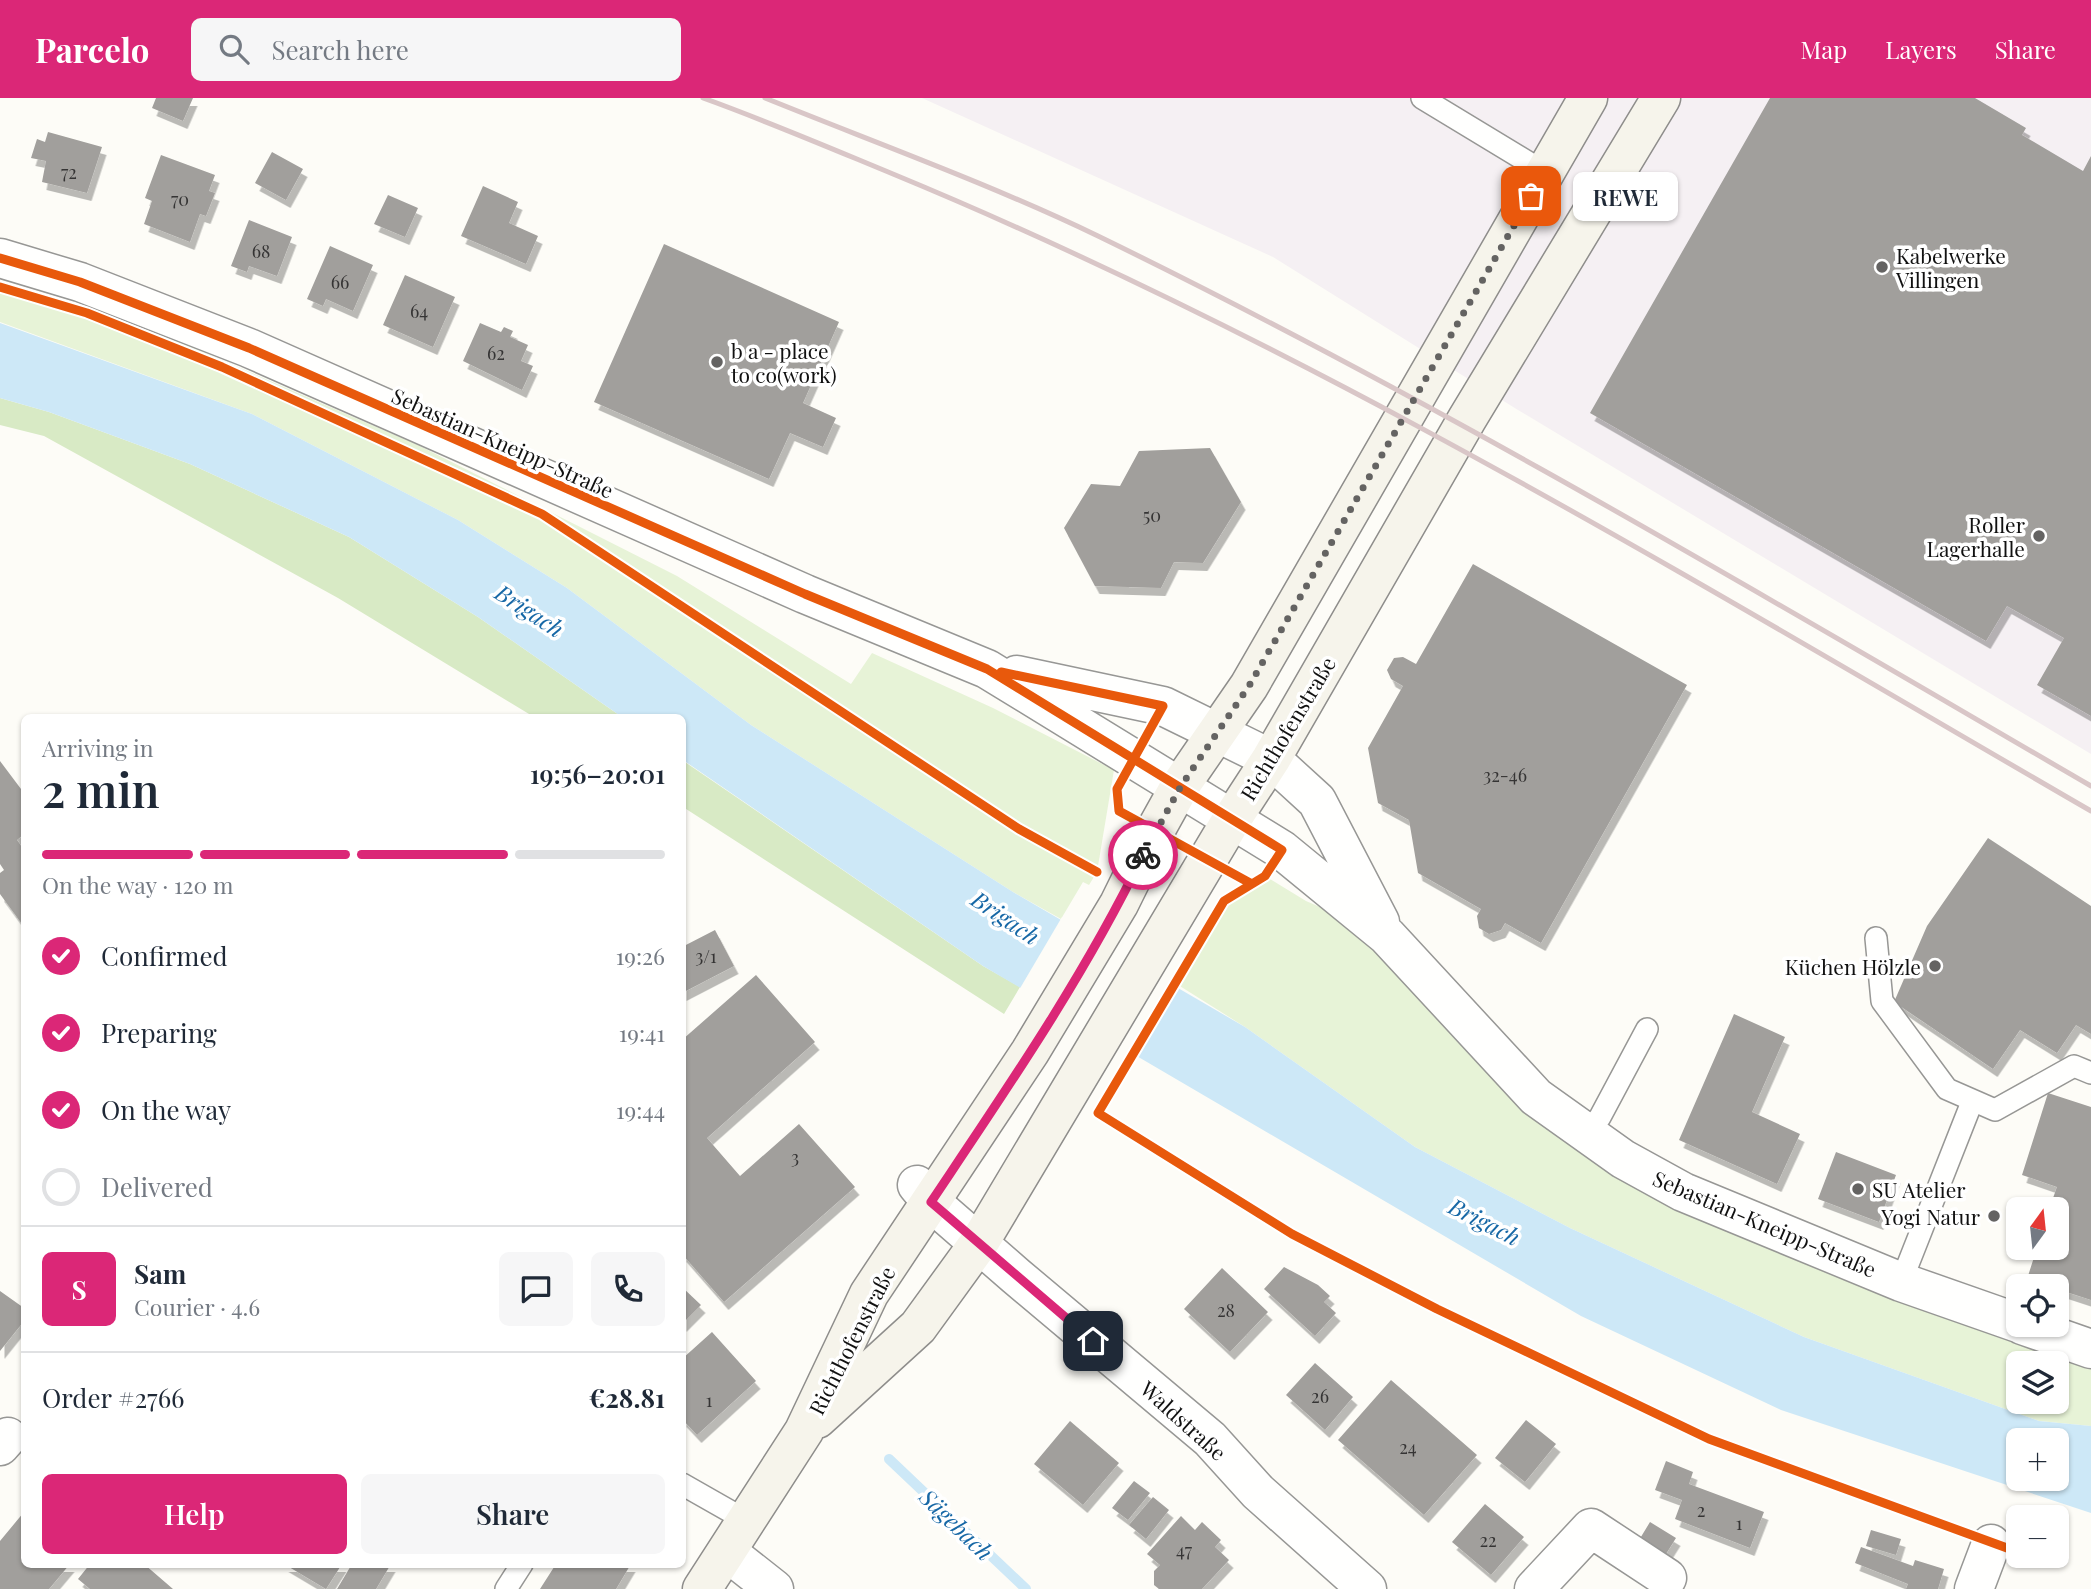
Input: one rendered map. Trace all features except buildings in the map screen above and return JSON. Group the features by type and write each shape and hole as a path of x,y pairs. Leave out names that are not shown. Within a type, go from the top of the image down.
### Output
{"street":[{"name":"Richthofenstraße","path":"702,1589 804,1431 870,1294 924,1194 1030,1052 1119,904 1181,786 1249,686 1588,98"},
{"name":"Richthofenstraße","path":"804,1431 918,1327 979,1243 1232,819 1271,759 1467,419 1661,98"},
{"name":"Sebastian-Kneipp-Straße","path":"0,258 80,282 250,348 805,594 988,669 1282,850 1387,936 1536,1097 1587,1134 1683,1192 1901,1282 2006,1319"},
{"name":"Sebastian-Kneipp-Straße","path":"988,669 1163,706 1271,759 1317,801 1387,936"},
{"name":"Waldstraße","path":"924,1194 1210,1439 1258,1492 1367,1589"},
{"name":"Sebastian-Kneipp-Straße","path":"2057,1337 2091,1349"},
{"path":"1534,1589 1591,1528 1667,1578"},
{"path":"1974,1589 1991,1544"},
{"path":"727,1552 774,1589"}],"lane":[{"path":"1422,98 1544,172"},
{"path":"1876,938 1882,1001 1947,1089 1995,1110 2074,1066 2091,1073"},
{"path":"1587,1134 1600,1116 1647,1029"},
{"path":"1901,1282 1972,1102"},
{"path":"686,1486 747,1521"},
{"path":"506,1589 519,1568"}],"shaded area":[{"path":"922,98 2091,98 2091,754 1518,410 1273,257"}],"green space":[{"path":"0,282 76,305 187,345 418,445 677,576 851,684 872,653 993,708 1114,770 1097,872 1089,885 1083,882 1061,919 1013,892 751,725 567,588 458,520 252,414 0,322"},
{"path":"0,398 49,412 190,464 349,537 478,617 618,714 529,714 338,598 44,436 0,425"},
{"path":"686,763 983,966 1020,987 1004,1014 686,809"},
{"path":"1265,876 1306,901 1387,936 1587,1134 2006,1313 2006,1337 2063,1337 2091,1349 2091,1426 2039,1421 2019,1414 2069,1414 2069,1351 2006,1351 2006,1409 1804,1337 1570,1228 1415,1147 1245,1027 1175,983 1199,952 1224,901"}],"water":[{"name":"Brigach","path":"0,323 252,414 458,520 567,588 751,725 1013,892 1245,1027 1415,1147 1570,1228 1804,1337 2006,1409 2006,1414 2019,1414 2039,1421 2091,1426 2091,1513 2025,1491 2069,1491 2069,1428 2006,1428 2006,1485 1781,1410 1581,1316 983,966 686,762 686,714 618,714 478,617 349,537 190,464 49,412 0,398"}],"pier":[{"path":"1062,917 1180,985 1136,1059 1019,990"}],"waterway":[{"name":"Sägebach","path":"889,1459 1026,1589"}],"railway":[{"path":"703,98 893,174 1049,242 1202,315 1353,392 1650,555 2091,811"},
{"path":"765,98 933,164 1098,236 1351,365 1600,502 2091,786"}],"cycle path":[{"path":"0,258 80,282 249,348 805,594 987,669 1282,850 1265,876 1224,901 1098,1113 1292,1234 1437,1309 1709,1439 2006,1548"},
{"path":"0,287 87,313 222,367 542,514 1019,829 1097,872"},
{"path":"1001,672 1163,706 1117,789 1119,811 1250,883"}],"way so far":[{"path":"1143,855 1181,786 1249,686 1531,196"}],"place":[{"name":"REWE","path":"1531,196"},
{"name":"Kabelwerke Villingen","path":"1882,267"},
{"name":"b a - place to co(work)","path":"717,362"},
{"name":"Roller Lagerhalle","path":"2039,536"},
{"name":"Küchen Hölzle","path":"1935,966"},
{"name":"SU Atelier","path":"1858,1189"},
{"name":"Yogi Natur","path":"1994,1216"}],"route":[{"path":"1093,1341 931,1202 1030,1052 1119,904 1143,855"}]}
